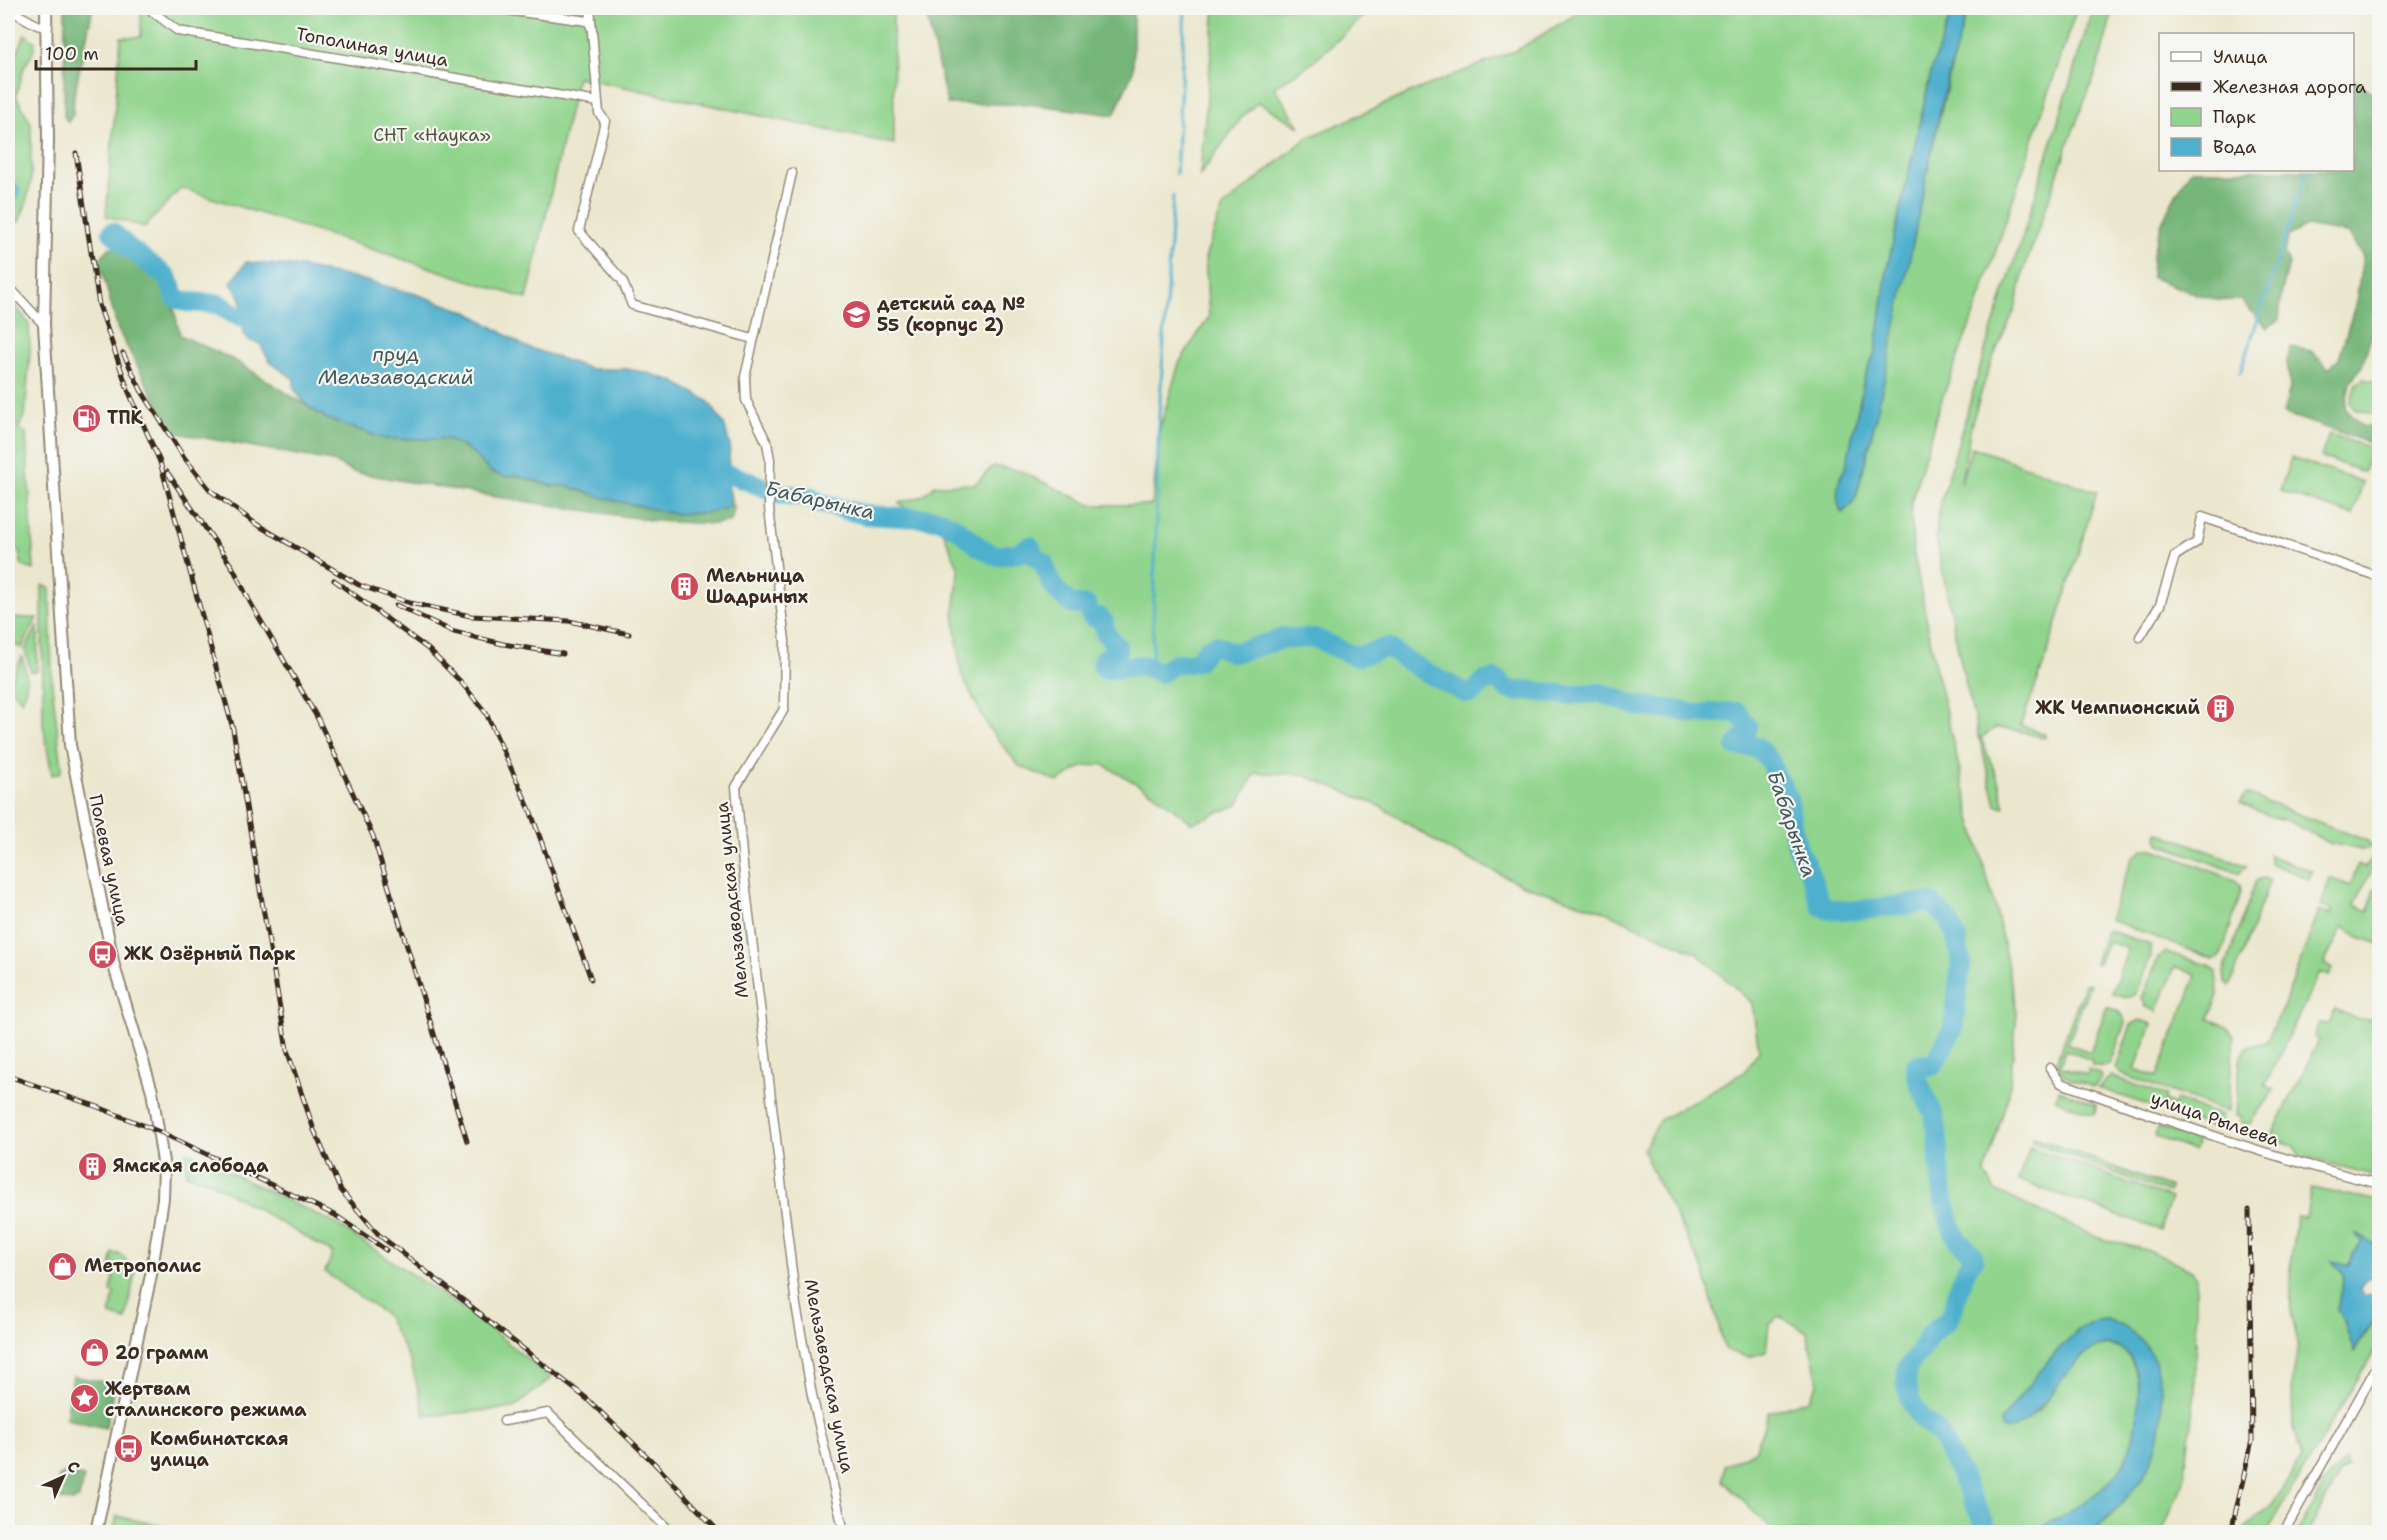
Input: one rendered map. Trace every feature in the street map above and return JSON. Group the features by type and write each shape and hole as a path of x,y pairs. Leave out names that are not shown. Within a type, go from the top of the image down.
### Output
{"street":[{"name":"Полевая улица","path":"46,8 48,27 44,325 70,746 114,966 152,1091 164,1168 163,1199 153,1263 96,1533"},
{"name":"Тополиная улица","path":"148,8 178,31 598,102"},
{"path":"491,8 588,21 591,27"},
{"path":"590,8 599,113 605,121 579,231 622,280 632,305 753,339"},
{"path":"8,9 37,26 48,27"},
{"name":"Мельзаводская улица","path":"792,173 745,377 745,390 750,409 767,443 770,472 769,508 784,632 784,709 736,787 796,1305 812,1395 844,1533"},
{"path":"8,286 44,325"},
{"path":"2140,637 2160,605 2175,556 2197,542 2202,517 2379,577"},
{"name":"улица Рылеева","path":"2050,1068 2061,1083 2248,1149 2315,1169 2379,1184"},
{"path":"2284,1533 2379,1361"},
{"path":"504,1421 548,1413 671,1533"}],"green space":[{"path":"65,8 90,8 92,12 74,95 73,114 68,122 64,116"},
{"name":"СНТ «Наука»","path":"141,8 893,8 894,144 577,77 527,299 181,188 145,227 106,216 121,37 141,37"},
{"path":"925,8 1133,8 1133,71 1114,115 1029,104 947,104"},
{"path":"1215,8 1373,8 1312,63 1274,87 1300,127 1258,102 1242,117 1200,175"},
{"path":"1586,8 1953,8 1932,68 1887,269 1876,349 1864,380 1846,468 1840,477 1840,511 1842,512 1856,497 1872,435 1932,150 1959,36 1969,8 2077,8 1979,301 1939,407 1911,503 1913,550 1937,675 1973,826 1997,913 2017,1012 2009,1093 1985,1173 1995,1191 2099,1238 2146,1250 2173,1261 2192,1271 2196,1278 2195,1391 2184,1481 2162,1532 2093,1532 2113,1514 2138,1483 2160,1425 2160,1379 2138,1337 2106,1319 2101,1319 2079,1329 2054,1355 2000,1422 2039,1411 2071,1368 2095,1348 2108,1346 2118,1348 2128,1356 2134,1368 2138,1383 2138,1418 2131,1450 2126,1461 2115,1477 2094,1496 2049,1523 2040,1532 1770,1532 1766,1524 1723,1481 1724,1466 1755,1451 1769,1412 1810,1399 1818,1383 1807,1332 1780,1316 1769,1324 1766,1352 1748,1357 1725,1350 1704,1271 1643,1150 1660,1120 1744,1072 1759,1051 1752,1003 1697,953 1601,910 1523,885 1447,849 1380,806 1301,774 1255,773 1238,805 1192,823 1155,794 1102,764 1081,767 1058,782 1019,766 988,727 961,674 954,613 959,569 942,529 922,523 899,503 923,496 935,485 975,484 993,466 1020,471 1091,505 1152,505 1160,427 1179,363 1209,317 1205,258 1222,208 1307,138 1419,89 1517,50"},
{"path":"2093,8 2111,8 2111,18 2098,67 2024,270 2015,309 1991,362 1971,425 1961,482 1972,447 2097,492 2046,658 2021,725 2045,734 2045,738 1996,728 1981,738 1998,780 2005,807 1996,805 1962,668 1936,539 1938,512 1986,347"},
{"path":"25,34 35,42 33,53 24,67 16,96 31,123 31,181 19,222 8,225 8,52 17,54"},
{"path":"2354,80 2379,97 2379,312 2362,366 2350,383 2345,408 2363,427 2379,424 2377,436 2379,436 2379,446 2283,413 2290,388 2287,361 2291,347 2311,351 2329,369 2339,358 2356,302 2363,256 2347,233 2306,226 2288,236 2284,252 2289,264 2282,290 2279,320 2267,328 2241,300 2206,297 2151,277 2158,234 2176,195 2190,171 2354,171"},
{"path":"120,247 163,278 172,300 180,335 234,360 328,419 385,439 448,439 469,450 491,472 506,477 515,475 552,486 568,486 604,498 675,514 730,500 734,509 731,521 715,524 656,521 490,496 353,472 332,461 173,432 118,330 99,260 109,248"},
{"path":"8,295 29,324 30,351 25,415 18,429 26,433 34,570 22,566 19,552 8,540 15,526 8,485"},
{"path":"2364,379 2379,383 2379,416 2354,409 2350,403 2356,383"},
{"path":"2329,434 2371,448 2364,472 2321,457"},
{"path":"2291,458 2363,482 2353,515 2280,491"},
{"path":"42,585 50,588 52,685 62,768 60,773 52,775 43,725"},
{"path":"8,618 37,618 22,648 8,642"},
{"path":"38,625 37,671 31,672 25,650"},
{"path":"22,657 26,690 22,701 8,685"},
{"path":"2246,794 2368,841 2372,847 2361,850 2329,843 2288,821 2269,816 2240,803"},
{"path":"2158,832 2247,866 2238,873 2161,844 2157,839"},
{"path":"2144,849 2154,849 2235,880 2240,885 2241,893 2222,953 2218,958 2213,959 2109,919 2132,859"},
{"path":"2376,852 2379,853 2379,857 2354,905 2369,911 2373,890 2379,886 2379,944 2359,937 2343,926 2324,964 2333,969 2329,976 2320,972 2265,1085 2274,1090 2249,1124 2240,1121 2241,1116 2236,1115 2240,1061 2247,1047 2266,1042 2283,1007 2319,911 2331,915 2332,910 2321,906 2330,878 2350,886 2358,865 2365,868"},
{"path":"2268,855 2312,871 2309,879 2271,864"},
{"path":"2262,878 2270,880 2230,986 2225,981 2224,972 2256,881"},
{"path":"2108,930 2150,945 2151,956 2135,995 2124,997 2112,993 2128,949 2107,941 2098,964 2095,963 2104,934"},
{"path":"2166,952 2210,966 2216,972 2218,995 2209,1019 2227,1026 2234,1036 2228,1112 2121,1074 2116,1068 2131,1025 2140,1020 2152,1024 2135,1069 2157,1077 2196,975 2175,966 2157,1011 2146,1007 2142,998 2158,958"},
{"path":"2085,984 2090,984 2068,1044 2090,1052 2107,1007 2121,1014 2125,1023 2110,1063 2106,1066 2091,1064 2092,1060 2065,1050 2060,1066 2087,1075 2089,1069 2100,1073 2102,1077 2094,1087 2066,1076 2058,1068 2056,1062"},
{"path":"2335,1009 2356,1019 2379,1019 2379,1178 2299,1155 2294,1146 2271,1137 2319,1040 2314,1037 2319,1024 2329,1024"},
{"path":"2111,1076 2166,1096 2164,1101 2174,1105 2176,1100 2222,1116 2218,1129 2098,1088"},
{"path":"2059,1090 2096,1104 2095,1113 2056,1100"},
{"path":"2159,1127 2197,1141 2195,1150 2156,1137"},
{"path":"2034,1137 2170,1188 2169,1193 2032,1142"},
{"path":"2030,1147 2171,1198 2160,1230 2018,1180"},
{"path":"186,1151 336,1224 477,1318 551,1378 514,1408 425,1416 411,1363 386,1315 325,1272 333,1253 209,1181 186,1174"},
{"path":"2311,1188 2380,1201 2379,1244 2376,1245 2356,1234 2363,1242 2352,1254 2348,1266 2333,1262 2344,1275 2337,1310 2344,1321 2354,1352 2379,1314 2379,1343 2267,1532 2244,1532 2248,1525 2273,1504 2302,1458 2293,1424 2292,1386 2298,1344 2291,1312 2291,1253 2297,1216 2306,1217"},
{"path":"113,1253 122,1255 135,1272 126,1320 110,1315 114,1293 111,1292 114,1273 109,1272"},
{"path":"73,1376 114,1384 106,1428 66,1419"},
{"path":"2345,1460 2347,1466 2341,1472 2308,1532 2297,1532 2324,1483"},
{"path":"65,1473 84,1477 79,1498 72,1502 54,1498 59,1476"},
{"path":"117,1516 171,1528 174,1532 113,1532"}],"water":[{"path":"1953,8 1969,8 1942,104 1891,350 1856,497 1842,513 1837,496 1840,478 1846,467 1864,380 1876,349 1887,269 1932,68"},
{"name":"пруд Мельзаводский","path":"246,262 301,267 416,294 470,313 524,346 591,369 628,369 673,381 708,401 724,424 730,446 727,479 731,499 727,508 705,513 675,514 604,498 568,486 552,486 515,475 506,477 491,472 469,450 448,439 385,439 327,419 307,406 294,389 294,379 270,362 260,344 249,340 243,334 241,298 231,283"},
{"path":"2355,1233 2376,1245 2379,1244 2379,1287 2368,1277 2359,1290 2364,1296 2370,1294 2379,1300 2379,1316 2367,1330 2354,1352 2344,1321 2337,1310 2344,1275 2332,1261 2349,1266 2352,1254 2363,1242"},
{"path":"2106,1319 2137,1336 2145,1344 2158,1370 2162,1404 2154,1453 2149,1466 2131,1493 2093,1532 2040,1532 2049,1523 2105,1487 2121,1467 2132,1442 2138,1408 2137,1378 2132,1362 2126,1352 2121,1349 2105,1345 2091,1350 2077,1362 2036,1411 2022,1424 2007,1430 2001,1427 2000,1422 2063,1344 2092,1322"}],"waterway":[{"path":"1176,174 1185,8"},
{"path":"2240,373 2307,171"},
{"name":"Бабарынка","path":"8,189 11,192"},
{"path":"1152,670 1159,416 1173,196"},
{"name":"Бабарынка","path":"112,232 167,277 176,298 187,302 219,304 233,314 267,326"},
{"name":"Бабарынка","path":"702,467 737,477 781,494 811,497 822,504 866,515 938,519 958,529 978,546 996,556 1018,553 1030,546 1034,556 1043,562 1052,585 1059,593 1071,604 1087,606 1091,616 1099,617 1104,622 1105,633 1117,646 1117,651 1103,660 1102,665 1106,669 1142,665 1161,673 1175,663 1197,661 1208,648 1215,645 1233,653 1284,637 1315,638 1356,657 1388,647 1416,666 1466,693 1473,693 1484,681 1494,679 1507,689 1519,692 1526,690 1565,695 1601,693 1637,706 1695,714 1737,712 1748,727 1746,734 1736,746 1757,747 1771,762 1774,775 1783,787 1789,802 1798,849 1810,873 1821,906 1832,909 1860,910 1931,903 1948,919 1956,936 1961,963 1953,1029 1934,1064 1916,1065 1916,1071 1936,1124 1942,1188 1948,1217 1957,1239 1971,1252 1974,1259 1967,1268 1947,1321 1929,1335 1923,1348 1907,1368 1906,1383 1911,1402 1921,1418 1939,1433 1989,1532"}],"railway":[{"path":"76,153 99,305 128,390 160,462 233,729 287,1050 314,1130 340,1189 379,1235 482,1315"},
{"path":"123,353 141,390 183,456 211,491 256,524 359,585 410,603 471,616 569,621 629,634"},
{"path":"167,472 233,568 250,602 318,719 373,836 467,1141"},
{"path":"334,580 428,649 461,682 486,713 530,810 591,979"},
{"path":"396,605 454,632 503,644 563,654"},
{"path":"8,1076 98,1107 160,1132 335,1215 386,1250"},
{"path":"2231,1532 2252,1440 2249,1210"},
{"path":"475,1311 586,1398 655,1464 719,1532"}],"place":[{"name":"детский сад № 55 (корпус 2)","path":"856,314"},
{"name":"ТПК","path":"86,418"},
{"name":"Мельница Шадриных","path":"685,586"},
{"name":"ЖК Чемпионский","path":"2221,708"},
{"name":"ЖК Озёрный Парк","path":"103,954"},
{"name":"Ямская слобода","path":"92,1166"},
{"name":"Метрополис","path":"63,1266"},
{"name":"20 грамм","path":"94,1353"},
{"name":"Жертвам сталинского режима","path":"84,1399"},
{"name":"Комбинатская улица","path":"129,1449"}]}
